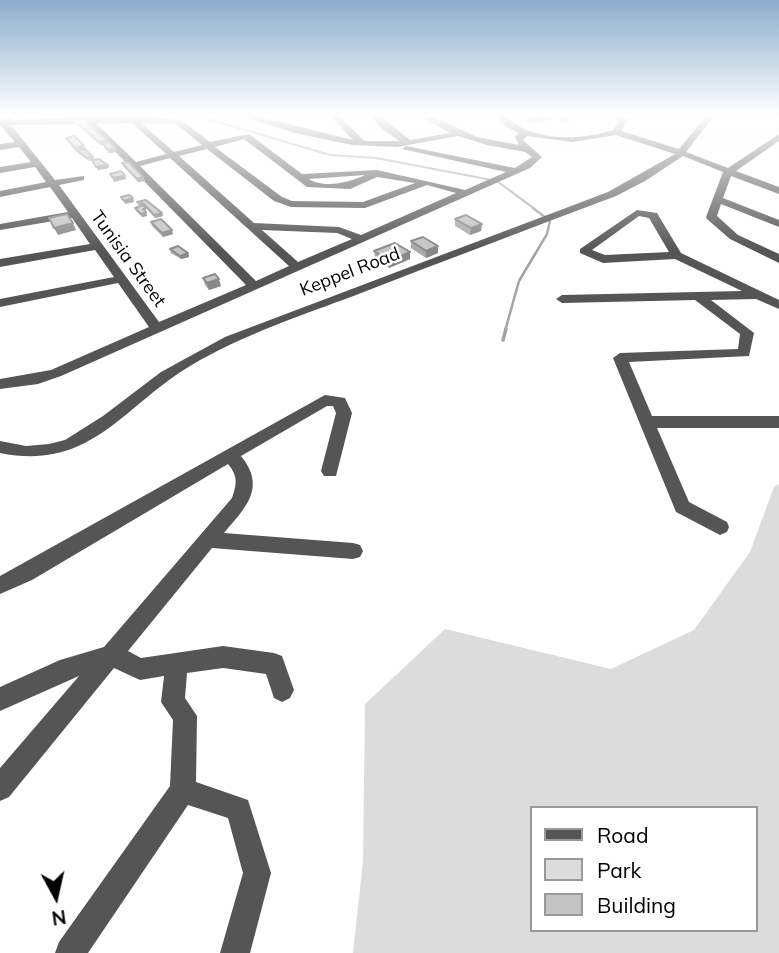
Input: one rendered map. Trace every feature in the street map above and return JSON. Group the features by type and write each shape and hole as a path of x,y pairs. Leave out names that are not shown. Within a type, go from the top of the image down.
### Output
{"street":[{"name":"Tunisia Street","path":"34,160 157,329"},
{"path":"129,160 254,286"},
{"path":"133,165 151,160"},
{"path":"178,160 297,267"},
{"path":"228,160 278,199 291,204 333,207 365,205 427,182"},
{"path":"278,160 299,176 347,172 377,173 427,182 466,193"},
{"path":"465,160 516,171"},
{"path":"0,384 38,379 495,181 534,160"},
{"name":"Keppel Road","path":"0,447 23,454 53,450 84,439 162,377 226,341 612,194 674,160"},
{"path":"697,160 779,191"},
{"path":"744,160 728,172 711,217 734,237 779,259"},
{"path":"0,170 37,164"},
{"path":"0,194 82,178"},
{"path":"717,199 779,224"},
{"path":"677,255 653,215 646,212 637,213 584,251 603,258 677,255 779,305"},
{"path":"0,226 74,215"},
{"path":"250,226 339,230 362,239"},
{"path":"0,263 97,246"},
{"path":"0,303 122,279"},
{"path":"562,299 779,295"},
{"path":"699,297 747,333 744,353 620,358 682,507 720,527"},
{"path":"0,584 25,575 326,400 339,402 344,413 330,471"},
{"path":"646,422 779,422"},
{"path":"0,788 240,501 247,482 243,469 230,455"},
{"path":"208,540 353,551"},
{"path":"0,699 60,671 112,655 140,669 223,657 274,664 282,690"},
{"path":"70,953 183,790 185,716 173,702 177,663"},
{"path":"183,790 239,809 257,873 235,953"}],"green space":[{"path":"779,484 779,953 353,953 363,861 365,704 445,629 611,669 694,630 750,552 774,487"}],"building":[{"path":"92,160 101,160 108,165 96,167"},
{"path":"128,162 143,177 137,179 122,163"},
{"path":"121,171 125,176 113,178 110,174"},
{"path":"129,195 133,198 124,201 121,197"},
{"path":"146,200 162,213 154,215 144,204 137,202"},
{"path":"143,205 146,212 141,214 135,208"},
{"path":"67,214 73,223 54,228 49,218"},
{"path":"466,215 482,224 471,228 455,219"},
{"path":"161,219 172,230 162,233 151,222"},
{"path":"423,237 438,246 426,251 411,241"},
{"path":"395,243 410,252 389,261 374,251"},
{"path":"178,246 188,253 180,256 170,249"},
{"path":"215,274 219,279 207,283 203,278"}],"waterway":[{"path":"389,160 497,181 536,210"},
{"path":"505,331 519,281 547,234 550,221 533,208"},
{"path":"503,340 506,329"}]}
